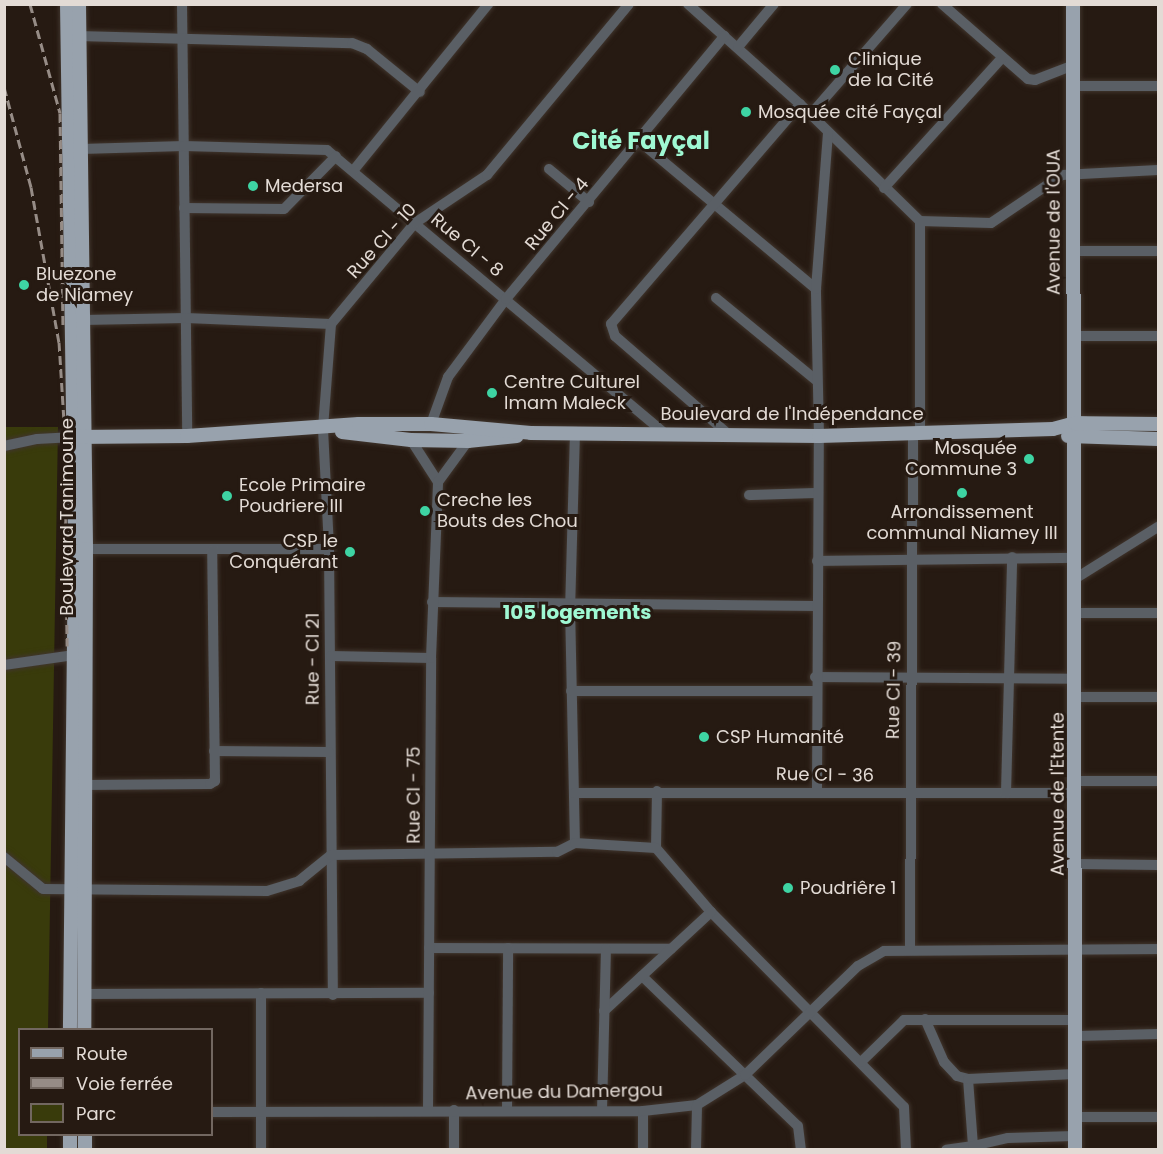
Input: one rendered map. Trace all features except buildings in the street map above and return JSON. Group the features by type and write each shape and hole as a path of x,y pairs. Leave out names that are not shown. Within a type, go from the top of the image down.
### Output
{"main road":[{"name":"Boulevard Tanimoune","path":"67,4 80,437 86,549 84,785 70,1028"},
{"name":"Boulevard Tanimoune","path":"79,4 83,320 74,655 77,889 84,1028"},
{"name":"Avenue de l'OUA","path":"1073,4 1071,251 1074,439"},
{"name":"Boulevard de l'Indépendance","path":"323,429 411,440 468,441 531,433 663,432 819,436 1053,429 1075,423 1158,424"},
{"name":"Boulevard de l'Indépendance","path":"80,437 187,436 323,429 359,424 431,424 531,433"},
{"name":"Boulevard de l'Indépendance","path":"1053,429 1074,439 1158,439"},
{"name":"Avenue de l'Etente","path":"1074,439 1077,1020 1075,1143"}],"street":[{"path":"182,4 187,436"},
{"path":"353,171 420,92 488,4"},
{"name":"Rue CI - 10","path":"331,324 416,223 487,175 629,4"},
{"path":"688,4 811,114 920,221 991,224 1041,186 1072,172 1158,170"},
{"path":"738,47 774,4"},
{"path":"811,114 907,4"},
{"path":"942,4 1002,58 1031,80 1074,65"},
{"path":"78,36 352,43 367,49 420,92"},
{"name":"Rue CI - 4","path":"431,424 448,377 506,299 589,202 724,36"},
{"path":"884,188 1002,58"},
{"path":"1073,86 1158,86"},
{"path":"727,434 611,331 611,324 800,104"},
{"path":"816,790 815,677 819,436 816,380 816,289 828,132"},
{"path":"639,141 712,205 816,289"},
{"name":"Rue CI - 8","path":"81,149 317,146 336,156 663,432"},
{"path":"184,208 284,209 336,156"},
{"path":"549,169 589,202"},
{"name":"Rue CI - 39","path":"910,948 909,792 912,561 917,432 920,221"},
{"path":"1071,251 1158,251"},
{"path":"716,298 816,380"},
{"path":"83,320 186,318 331,324"},
{"name":"Rue - CI 21","path":"331,324 323,429 331,656 329,752 333,995"},
{"path":"1073,336 1158,336"},
{"path":"575,432 570,606 575,843"},
{"name":"Boulevard de l'Indépendance","path":"4,446 37,439 80,437"},
{"path":"411,440 438,482 468,441"},
{"name":"Rue CI - 75","path":"428,1109 431,658 438,482"},
{"path":"749,495 818,493"},
{"path":"1076,578 1153,534 1158,527"},
{"path":"86,549 329,549"},
{"path":"84,785 210,784 214,781 212,550"},
{"path":"1006,792 1011,677 1012,558"},
{"path":"817,561 1076,558"},
{"path":"432,602 570,606 816,606"},
{"path":"1076,613 1158,613"},
{"path":"4,664 74,655"},
{"path":"331,656 431,658"},
{"path":"815,677 1076,679"},
{"path":"571,691 815,691"},
{"path":"1076,698 1158,697"},
{"path":"214,752 329,752"},
{"name":"Rue CI - 36","path":"574,793 657,790 1006,792 1158,781"},
{"path":"657,790 656,848 711,912 861,1062 906,1111 906,1149"},
{"path":"4,857 43,890 267,891 299,881 331,855 431,857 557,852 575,843 656,848"},
{"path":"1076,864 1158,865"},
{"path":"604,1011 711,912"},
{"path":"429,948 671,949"},
{"path":"507,1110 508,948"},
{"name":"Avenue du Damergou","path":"213,1112 428,1109 643,1111 697,1105 745,1075 872,956 910,948 1158,949"},
{"path":"602,1111 606,949"},
{"path":"642,976 798,1126 801,1149"},
{"path":"261,993 261,1149"},
{"path":"84,994 429,993"},
{"path":"861,1062 900,1021 925,1019 1077,1020"},
{"path":"925,1019 944,1062 957,1076 968,1079 1075,1074"},
{"path":"1077,1036 1158,1034"},
{"path":"968,1079 969,1147"},
{"path":"696,1149 697,1105"},
{"path":"454,1110 454,1149"},
{"path":"643,1111 643,1149"},
{"path":"1075,1117 1158,1117"},
{"path":"1008,1138 1008,1149"},
{"path":"946,1149 969,1147 1008,1138 1075,1143"}],"green space":[{"path":"4,427 58,427 48,1028 18,1028 18,1136 47,1136 47,1149 5,1149"}],"railway":[{"path":"30,4 60,113 63,327"},
{"path":"4,87 31,187 59,342 64,422 67,646"}],"place":[{"name":"Clinique de la Cité","path":"835,70"},
{"name":"Mosquée cité Fayçal","path":"746,112"},
{"name":"Medersa","path":"253,186"},
{"name":"Bluezone de Niamey","path":"24,285"},
{"name":"Centre Culturel Imam Maleck","path":"492,393"},
{"name":"Mosquée Commune 3","path":"1029,459"},
{"name":"Arrondissement communal Niamey III","path":"962,493"},
{"name":"Ecole Primaire Poudriere III","path":"227,496"},
{"name":"Creche les Bouts des Chou","path":"425,511"},
{"name":"CSP le Conquérant","path":"350,552"},
{"name":"CSP Humanité","path":"704,737"},
{"name":"Poudriêre 1","path":"788,888"}],"district":[{"name":"Cité Fayçal","path":"641,141"},
{"name":"105 logements","path":"577,612"}]}
